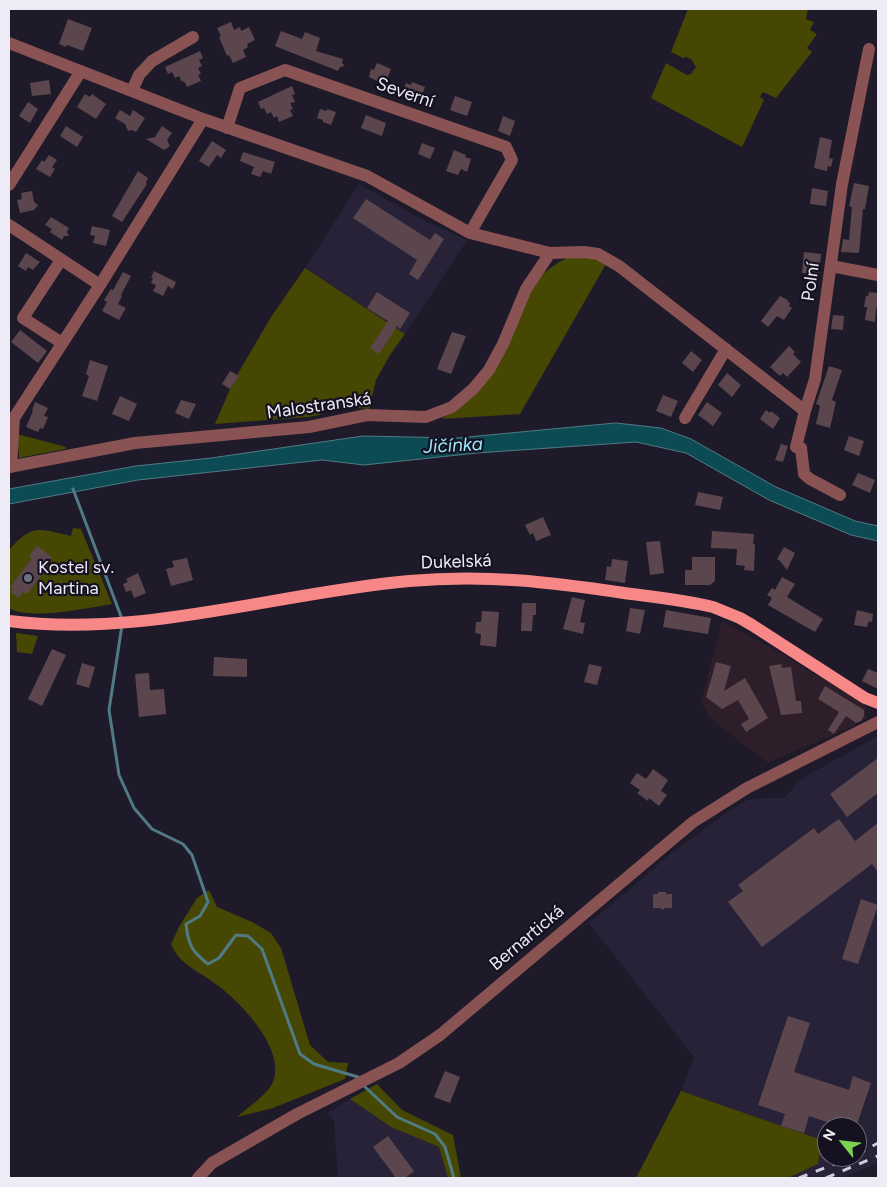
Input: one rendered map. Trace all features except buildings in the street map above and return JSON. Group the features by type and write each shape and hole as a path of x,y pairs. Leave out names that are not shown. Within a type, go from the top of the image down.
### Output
{"main road":[{"name":"Dukelská","path":"9,621 49,625 115,624 410,581 498,578 536,581 713,607 740,618 865,698 878,703"}],"street":[{"path":"132,92 139,75 152,61 193,37"},
{"path":"9,43 227,128 367,176 470,233 550,253 584,252 598,254 619,266 805,411"},
{"name":"Polní","path":"840,495 804,474 801,448 796,447 815,379 842,184 869,49"},
{"name":"Severní","path":"227,128 240,88 285,70 506,146 512,160 470,233"},
{"path":"9,185 81,71"},
{"path":"10,467 14,418 100,285 203,119"},
{"path":"9,225 100,285"},
{"name":"Malostranská","path":"10,467 135,443 309,427 367,415 426,417 435,414 452,407 473,389 488,370 503,344 526,289 550,253"},
{"path":"62,260 23,318 62,343"},
{"path":"831,266 878,275"},
{"path":"686,418 726,349"},
{"name":"Bernartická","path":"198,1178 212,1163 297,1114 399,1063 440,1035 693,822 747,788 878,722"}],"shaded area":[{"path":"688,9 808,9 806,19 814,22 810,30 817,34 807,48 812,52 776,98 763,92 760,97 764,100 742,147 651,98 666,63 687,75 691,74 696,67 691,59 683,58 671,52"},
{"path":"359,184 421,219 467,240 405,334 305,268"},
{"path":"572,256 596,258 606,264 520,414 442,419 476,391 537,280 553,266"},
{"path":"305,268 405,334 376,380 369,409 331,406 319,415 308,417 215,424 237,375 271,317"},
{"path":"17,434 66,447 65,449 19,458"},
{"path":"73,528 81,529 112,604 44,614 18,612 9,608 9,550 24,535 31,532 44,530 71,536"},
{"path":"722,621 781,653 815,675 817,673 866,706 867,718 856,723 854,726 768,763 710,718 701,702"},
{"path":"16,633 38,636 32,654 17,652"},
{"path":"878,736 878,1163 842,1178 788,1178 817,1164 817,1167 867,1167 867,1117 817,1117 817,1139 681,1091 694,1057 589,923 661,861 729,811 747,800 785,798 798,782"},
{"path":"209,890 217,907 252,922 271,933 281,948 310,1045 328,1062 348,1063 345,1079 273,1108 237,1117 262,1096 273,1082 275,1069 273,1055 267,1040 247,1012 213,982 183,961 174,951 171,944 180,925 197,898"},
{"path":"377,1084 402,1110 453,1135 461,1178 448,1178 439,1147 391,1127 350,1099"},
{"path":"681,1091 817,1138 817,1164 788,1178 636,1178"},
{"path":"350,1099 391,1127 439,1147 448,1178 338,1178 334,1121 327,1113"}],"water":[{"name":"Jičínka","path":"616,423 661,428 691,439 776,487 855,521 878,526 878,541 851,535 769,500 686,453 636,442 477,453 364,465 322,460 138,480 9,504 9,489 136,466 211,458 363,436 457,438"}],"waterway":[{"path":"73,489 122,619"},
{"path":"122,625 109,710 119,775 134,808 152,829 183,844 192,855 208,902 200,916 186,924 192,947 198,956 208,964 219,958 236,935 248,936 262,949 300,1054 314,1064 358,1077"},
{"path":"363,1085 397,1117 435,1134 445,1147 454,1178"}],"railway":[{"path":"867,1149 878,1143"},
{"path":"826,1178 878,1156"},
{"path":"799,1178 827,1167"}],"place":[{"name":"Kostel sv. Martina","path":"28,578"}]}
